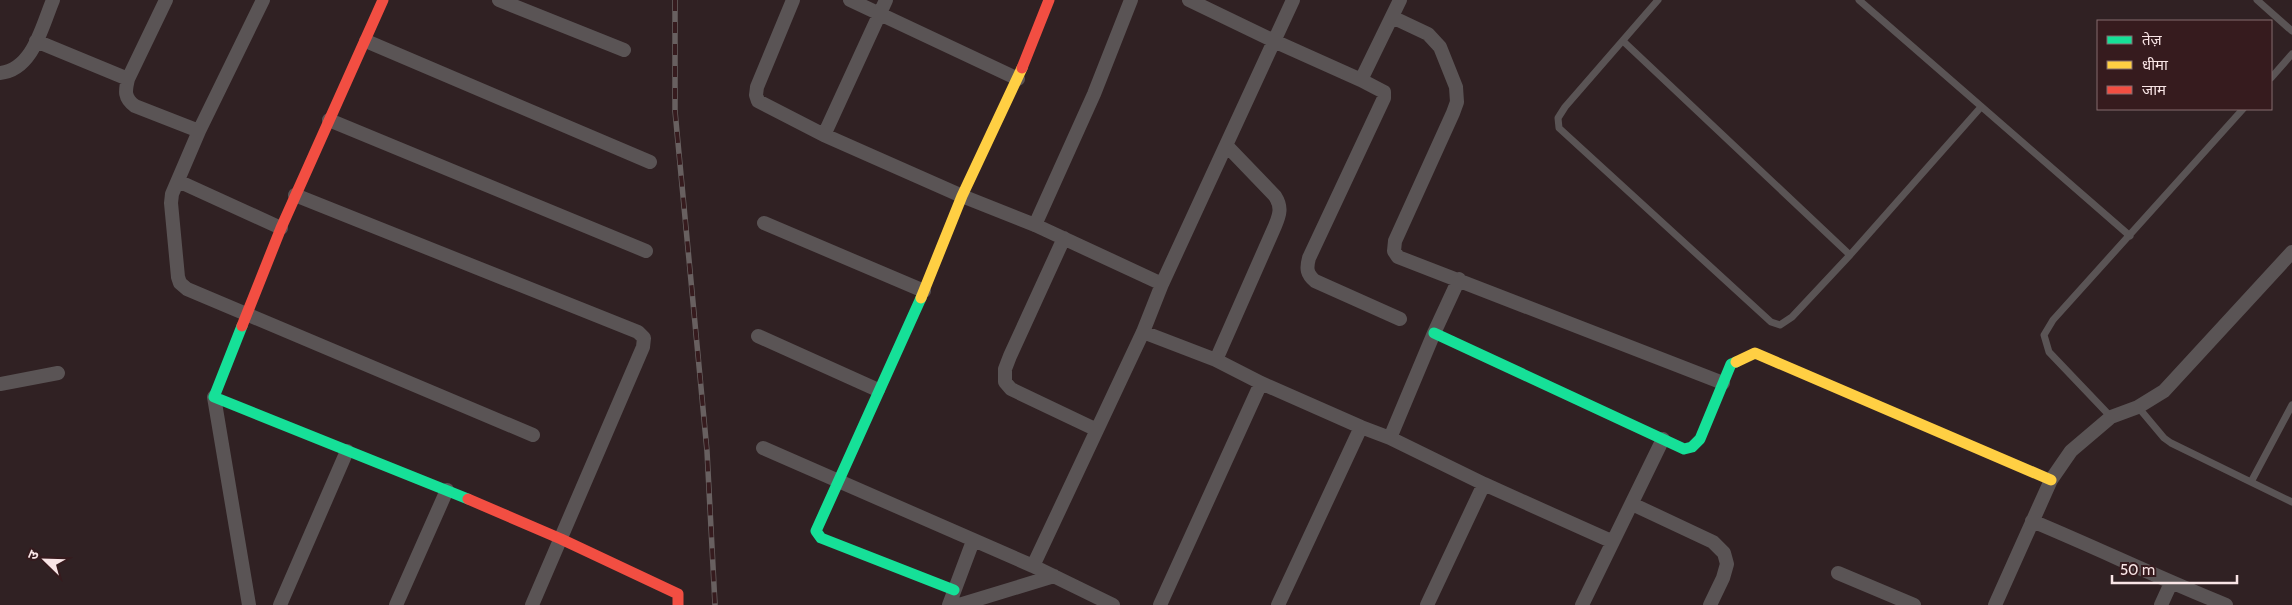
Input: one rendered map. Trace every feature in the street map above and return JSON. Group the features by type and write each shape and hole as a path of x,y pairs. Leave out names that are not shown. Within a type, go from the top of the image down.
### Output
{"street":[{"path":"0,73 16,69 22,64 36,41 53,0"},
{"path":"166,0 128,79 125,92 128,101 135,106 199,130"},
{"path":"263,0 199,130 178,180 171,203 180,283 187,288 246,314 534,435"},
{"path":"249,605 214,397 281,228 383,0"},
{"path":"499,0 528,6 624,50"},
{"path":"792,0 756,94 758,102 824,135 962,196 1035,225 1162,284"},
{"path":"850,0 883,6 1018,79"},
{"path":"954,590 818,535 817,526 924,291 962,196 1018,79 1048,0"},
{"path":"1035,225 1094,94 1131,0"},
{"path":"1189,0 1274,42 1379,88 1384,92 1384,98 1309,258 1307,268 1308,275 1315,281 1400,318"},
{"path":"1033,566 1143,332 1162,284 1293,0"},
{"path":"1361,80 1400,0"},
{"path":"824,135 883,6"},
{"path":"1392,17 1428,34 1435,40 1447,61 1457,94 1453,113 1395,241 1394,251 1404,261 1459,279 1723,383"},
{"path":"36,41 128,79"},
{"path":"366,41 650,162"},
{"path":"329,120 646,251"},
{"path":"1216,360 1280,214 1280,205 1275,196 1226,144"},
{"path":"178,180 281,228"},
{"path":"296,195 638,332 644,338 644,347 532,605"},
{"path":"764,223 924,291"},
{"path":"1064,238 1010,356 1005,369 1005,382 1011,389 1097,430"},
{"path":"1995,605 2050,480 2071,451 2111,417 2138,407 2164,391 2292,252"},
{"path":"1390,438 1459,279"},
{"path":"1143,332 1216,360 1261,383 1361,428 1390,438 1484,484 1612,541"},
{"path":"1434,333 1681,448 1688,449 1694,447 1731,364 1755,353 2050,480"},
{"path":"758,336 878,390"},
{"path":"0,384 58,373"},
{"path":"1160,605 1261,383"},
{"path":"214,397 447,490 561,539 678,594 678,605"},
{"path":"1278,605 1361,428"},
{"path":"1582,605 1663,439"},
{"path":"763,448 838,479 973,541 1033,566 1113,605"},
{"path":"280,605 347,451"},
{"path":"1427,605 1484,484"},
{"path":"396,605 447,490"},
{"path":"1632,504 1713,542 1724,553 1726,564 1723,578 1710,605"},
{"path":"2032,521 2226,605"},
{"path":"949,605 973,541"},
{"path":"1838,573 1914,605"},
{"path":"959,605 1054,576"},
{"path":"2161,605 2172,583"}],"lane":[{"path":"1658,0 1562,112 1558,118 1559,128 1564,135 1771,322 1780,325 1792,317 1850,255 1981,106"},
{"path":"1858,0 2130,236"},
{"path":"2257,0 2292,31"},
{"path":"1624,41 1850,255"},
{"path":"2272,77 2292,54"},
{"path":"2111,417 2049,352 2044,335 2053,320 2243,110"},
{"path":"2252,482 2292,405"},
{"path":"2138,407 2164,438 2171,443 2292,502"}],"railway":[{"path":"675,0 675,111 707,451 715,605"}],"traffic: fast":[{"path":"921,298 816,531 821,538 954,590"},
{"path":"242,326 214,397 468,499"},
{"path":"1434,333 1684,449 1692,447 1700,439 1731,364 1736,362"}],"traffic: slow":[{"path":"921,298 962,196 1022,68"},
{"path":"1736,362 1755,353 2051,480"}],"traffic: jam":[{"path":"242,326 281,228 383,0"},
{"path":"1022,68 1049,0"},
{"path":"468,499 561,539 678,594 678,605"}]}
